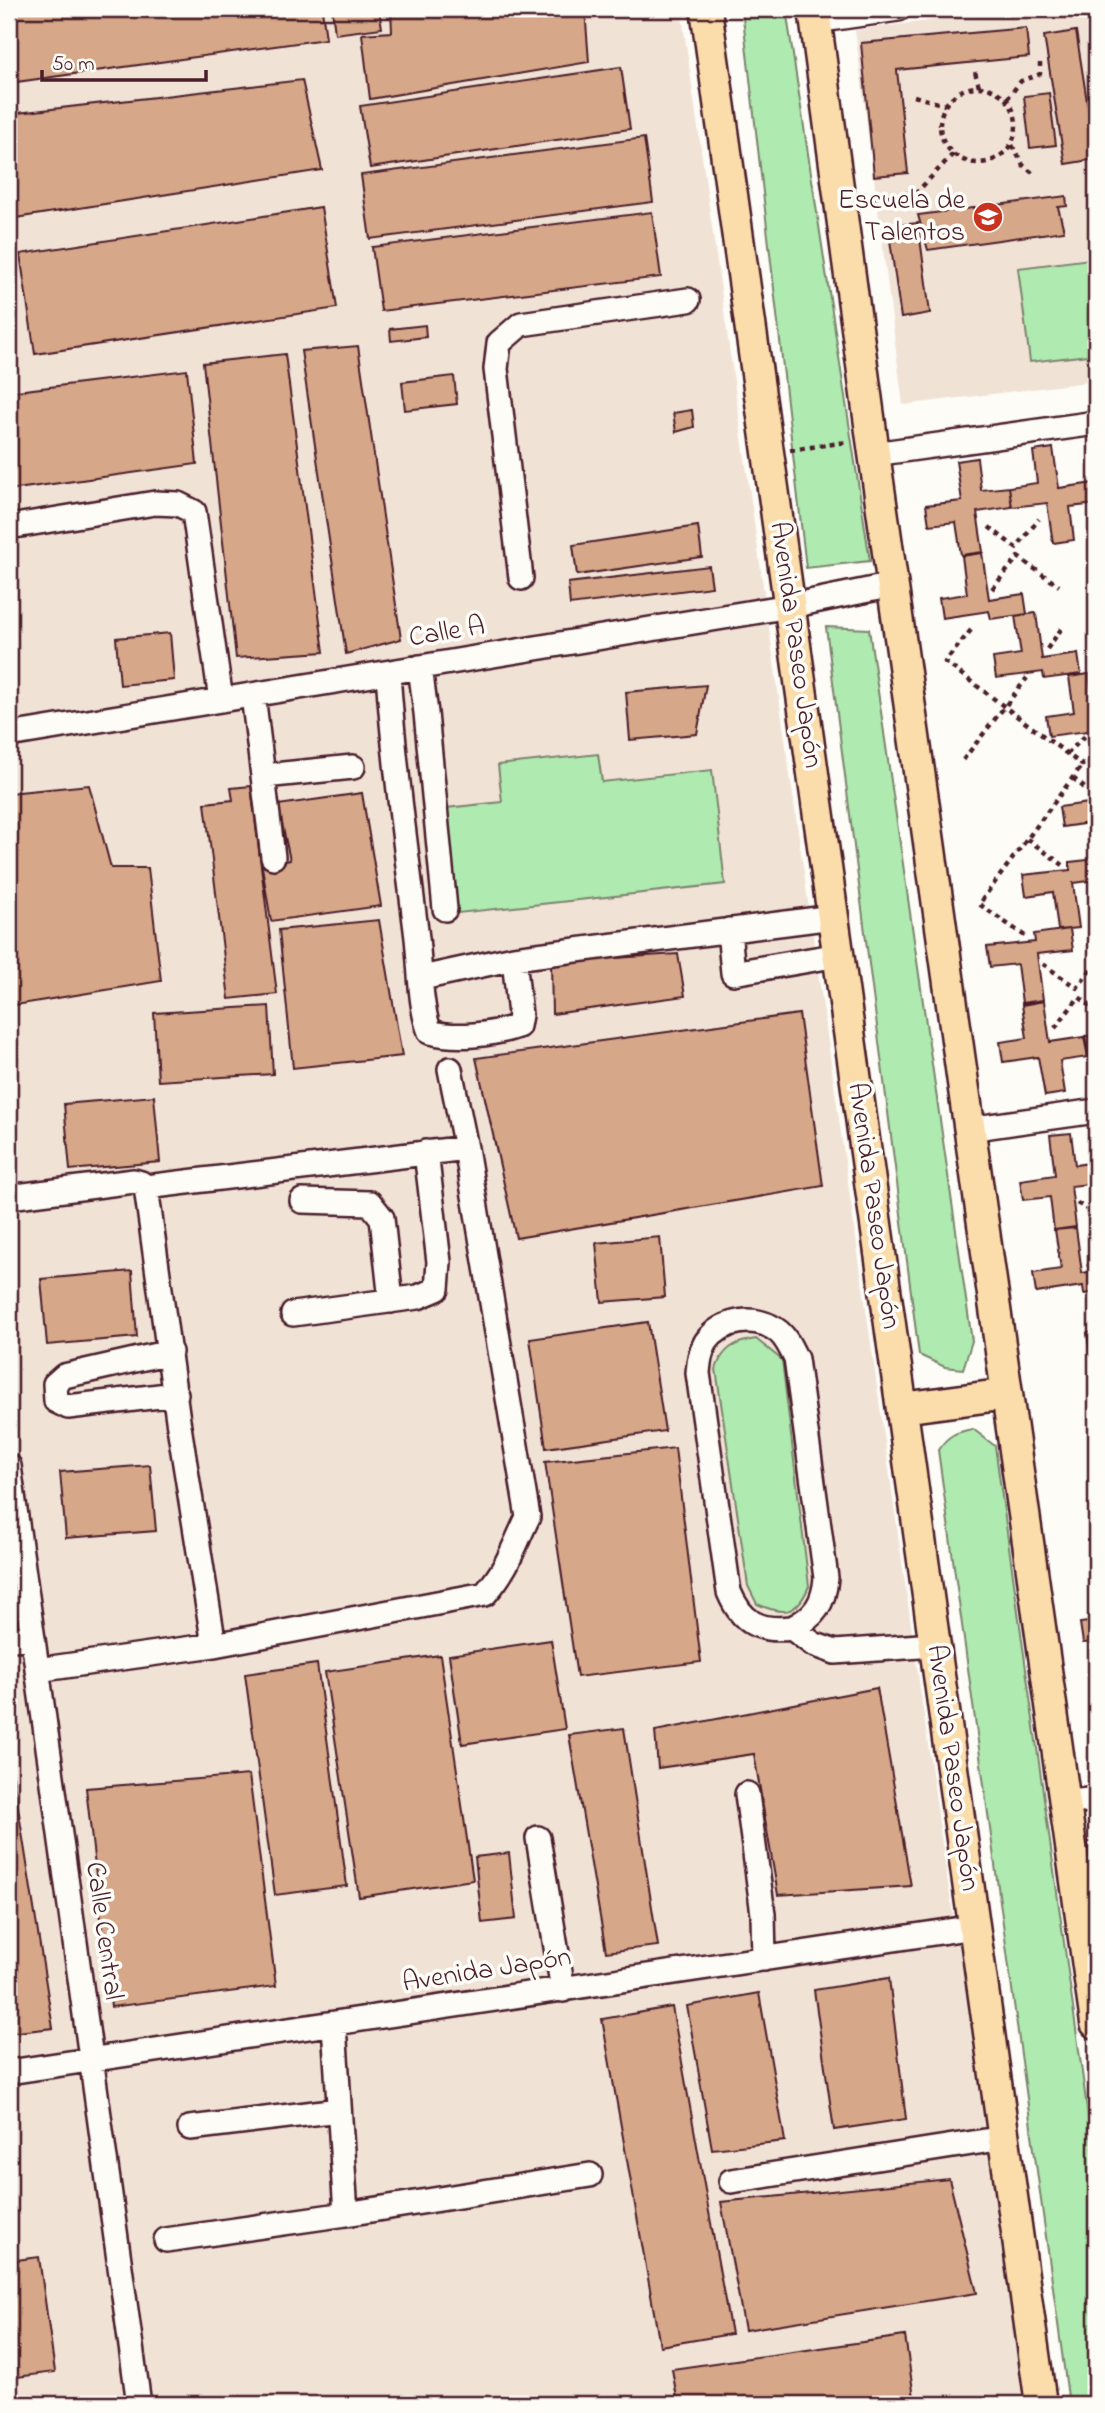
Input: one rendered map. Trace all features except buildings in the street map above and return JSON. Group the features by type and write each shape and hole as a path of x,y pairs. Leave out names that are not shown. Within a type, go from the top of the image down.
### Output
{"main road":[{"name":"Avenida Paseo Japón","path":"706,9 1041,2404"},
{"path":"815,15 873,447 1096,2023"},
{"path":"902,1408 1007,1394"}],"street":[{"path":"815,15 898,9"},
{"path":"522,578 496,369 499,342 521,324 688,300"},
{"path":"873,447 1096,423"},
{"path":"9,527 155,503 178,504 194,512 221,700"},
{"name":"Calle A","path":"9,735 790,606 893,585"},
{"path":"419,667 445,909"},
{"path":"387,673 395,766 425,1019 430,1032 444,1036 506,1030 518,1026 520,1015 514,958"},
{"path":"253,695 273,857"},
{"path":"264,776 354,767"},
{"path":"422,978 514,958 833,916"},
{"path":"729,930 733,973 839,955"},
{"path":"37,1670 214,1645 485,1594 500,1577 512,1558 528,1517 466,1148 450,1069"},
{"path":"969,1129 1096,1111"},
{"path":"146,1187 466,1148"},
{"path":"293,1314 418,1297 438,1289 439,1262 426,1152"},
{"path":"9,1197 134,1181 146,1187 214,1645"},
{"path":"302,1201 370,1203 382,1219 391,1301"},
{"path":"792,1628 807,1621 818,1609 825,1594 826,1578 796,1359 789,1344 771,1328 748,1321 732,1323 717,1331 706,1343 699,1357 698,1373 729,1592 734,1606 746,1619 760,1628 792,1628 813,1644 835,1652 934,1645"},
{"path":"170,1352 64,1376 55,1384 56,1401 68,1407 176,1394"},
{"name":"Calle Central","path":"9,1466 139,2404"},
{"path":"9,1639 33,1638"},
{"path":"747,1794 763,1914 764,1959"},
{"path":"1064,1803 1096,1799"},
{"path":"538,1838 564,1990"},
{"name":"Avenida Japón","path":"9,2073 974,1927"},
{"path":"334,2025 346,2214"},
{"path":"190,2128 339,2110"},
{"path":"732,2181 1004,2138"},
{"path":"166,2239 346,2214 590,2175"}],"path":[{"path":"1007,99 1021,81 1040,74 1040,63"},
{"path":"975,72 979,86"},
{"path":"979,86 992,89 1007,99 1016,119 1016,132 1012,145 1003,155 978,163 964,161 953,154 940,134 939,122 945,105 956,93 979,86"},
{"path":"914,96 945,105"},
{"path":"1012,145 1023,166 1036,176"},
{"path":"840,203 917,192 953,154"},
{"path":"768,453 873,447"},
{"path":"989,527 1017,548 1039,519"},
{"path":"992,589 1018,557 1059,586"},
{"path":"1047,649 1065,625"},
{"path":"971,630 945,662 1082,765 1096,764"},
{"path":"963,760 1027,678"},
{"path":"1067,754 1090,731"},
{"path":"1025,936 979,904 1082,765"},
{"path":"1073,778 1096,796"},
{"path":"1027,839 1063,865"},
{"path":"1043,964 1077,988 1096,963"},
{"path":"1055,1028 1079,998 1096,1010"},
{"path":"1077,1203 1096,1215"},
{"path":"1088,1267 1096,1255"}],"shaded area":[{"path":"9,9 681,9 947,1878 1008,2235 1032,2404 9,2404"},
{"name":"Escuela de Talentos","path":"1024,9 1090,9 1096,54 1096,381 903,405 855,30"}],"green space":[{"path":"742,9 786,9 870,561 806,568"},
{"path":"1090,259 1096,303 1096,354 1030,362 1018,268"},
{"path":"826,627 869,629 972,1341 963,1369 945,1367 919,1355"},
{"path":"598,754 602,782 712,770 725,884 458,913 446,808 502,802 498,765"},
{"path":"756,1339 782,1360 809,1586 800,1603 794,1608 782,1611 757,1604 748,1586 716,1369 722,1356 731,1347"},
{"path":"973,1429 995,1446 1096,2173 1096,2404 1069,2404 938,1450 953,1435"}],"place":[{"name":"Escuela de Talentos","path":"988,217"}]}
